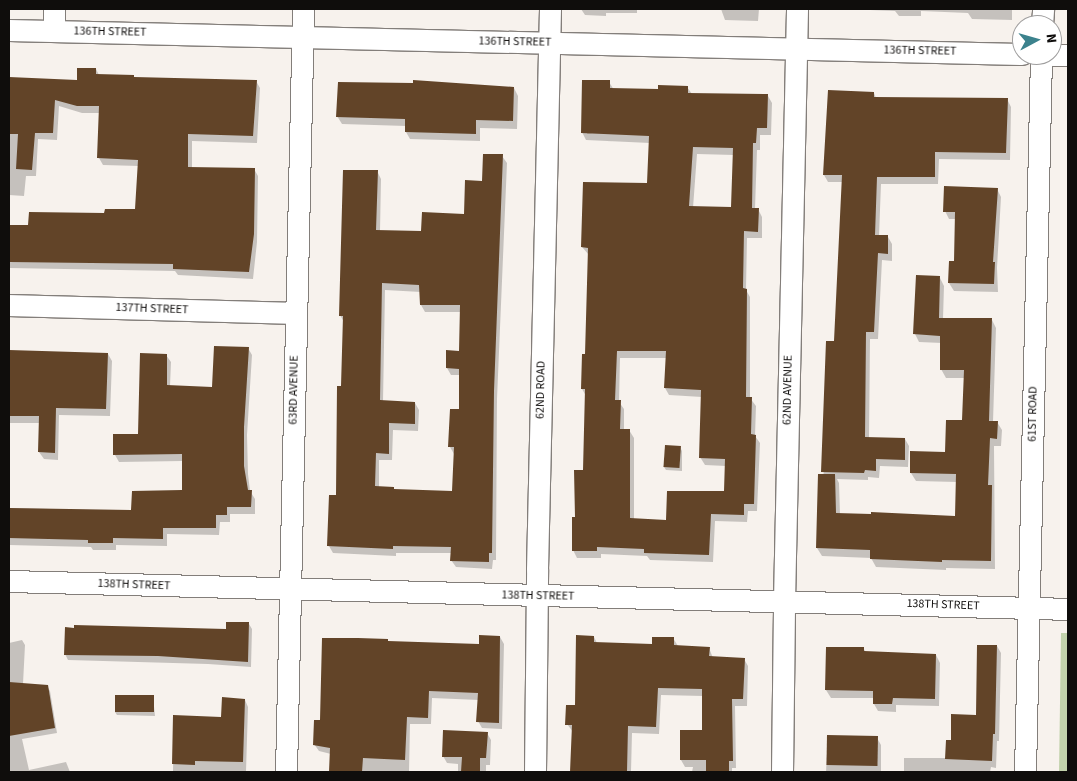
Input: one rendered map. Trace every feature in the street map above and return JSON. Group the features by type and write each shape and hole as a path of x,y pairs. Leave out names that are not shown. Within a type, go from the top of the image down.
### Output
{"street":[{"path":"54,9 54,31"},
{"name":"63RD AVENUE","path":"286,772 303,9"},
{"name":"62ND ROAD","path":"535,772 550,9"},
{"name":"62ND AVENUE","path":"782,772 797,9"},
{"name":"136TH STREET","path":"9,30 1012,54"},
{"name":"61ST ROAD","path":"1025,772 1041,65"},
{"name":"137TH STREET","path":"9,305 296,313"},
{"name":"138TH STREET","path":"9,581 291,590 1068,609"}],"green space":[{"path":"1061,633 1068,633 1068,772 1059,772"}],"building":[{"path":"77,68 96,68 96,74 134,75 134,77 257,80 253,136 188,134 188,167 255,168 254,234 249,272 173,269 173,264 9,262 10,225 28,225 29,212 104,213 105,209 135,209 138,160 97,158 99,106 77,106 55,100 53,133 35,133 32,170 16,169 18,134 9,134 9,77 77,80"},
{"path":"413,80 514,87 513,121 476,120 476,134 405,132 405,119 336,117 338,82 413,83"},
{"path":"582,80 610,80 610,88 658,89 658,85 688,86 688,93 768,94 767,128 757,128 756,143 753,143 752,208 759,208 758,232 744,231 743,288 747,289 746,397 752,397 751,434 756,435 754,504 744,504 744,515 711,514 709,555 644,553 644,549 597,547 597,551 572,551 572,517 575,517 574,470 583,470 585,389 581,389 582,354 585,354 588,248 581,247 583,182 647,183 649,136 581,133","holes":["693,147 733,148 731,207 689,206","617,351 666,351 664,388 701,390 699,458 725,459 724,491 667,491 666,520 630,518 630,429 620,429 621,400 615,400"]},
{"path":"828,90 874,92 874,97 1008,98 1006,153 935,152 935,177 877,177 875,235 888,235 888,254 878,253 874,332 866,332 865,437 905,438 905,460 876,459 876,471 865,470 864,473 821,472 826,341 834,341 842,175 823,175"},
{"path":"483,154 503,154 494,391 492,553 489,553 489,562 450,561 451,547 393,546 393,549 327,546 329,495 336,495 337,386 341,386 343,316 339,316 343,170 378,170 376,230 421,231 422,212 464,214 465,180 482,181","holes":["382,283 419,285 420,305 460,305 459,351 446,350 446,368 459,369 459,409 450,409 448,447 454,447 452,491 394,489 394,487 375,486 376,453 389,454 389,423 415,424 415,402 380,400"]},
{"path":"944,186 998,188 993,262 995,262 994,284 948,283 949,261 954,261 955,212 943,212"},
{"path":"916,275 940,276 939,318 992,318 989,421 998,421 997,439 990,438 988,485 992,485 991,561 942,560 942,562 870,559 870,550 816,548 818,474 835,474 836,513 871,514 871,512 955,516 956,474 910,473 910,451 945,452 946,420 962,420 964,370 940,370 940,336 913,334"},
{"path":"214,346 249,347 244,427 244,466 248,490 252,490 251,507 227,507 227,515 216,515 216,528 163,528 163,539 113,538 113,543 88,543 88,540 9,538 9,508 131,510 132,491 182,490 182,454 113,455 113,434 138,434 140,353 167,354 167,385 212,387"},
{"path":"9,350 108,353 106,409 56,408 55,453 38,452 39,416 9,416"},
{"path":"665,445 681,446 679,468 663,467"},
{"path":"226,622 249,622 248,662 158,656 64,655 65,627 74,628 74,625 226,629"},
{"path":"479,635 500,636 499,723 476,722 478,693 429,691 428,718 407,717 405,760 363,758 362,772 329,772 330,748 313,745 314,720 320,720 322,638 388,639 388,641 479,644"},
{"path":"576,635 594,636 594,642 652,644 652,637 674,637 674,645 710,647 709,656 745,658 743,699 732,699 733,761 729,761 729,772 706,772 706,760 680,760 680,730 702,730 702,689 658,688 656,727 628,726 627,772 570,772 572,725 565,725 566,705 575,705"},
{"path":"977,645 997,645 995,734 993,734 992,761 945,759 946,740 951,740 951,714 976,715"},
{"path":"826,647 864,647 864,651 936,654 935,699 893,698 892,704 873,704 873,691 825,690"},
{"path":"9,682 48,685 55,728 9,736"},
{"path":"115,695 154,695 154,712 115,712"},
{"path":"222,697 245,699 243,762 195,761 195,765 172,764 173,715 221,717"},
{"path":"443,730 488,732 486,758 480,758 480,772 461,772 462,757 442,757"},
{"path":"827,735 878,736 877,766 826,765"}]}
